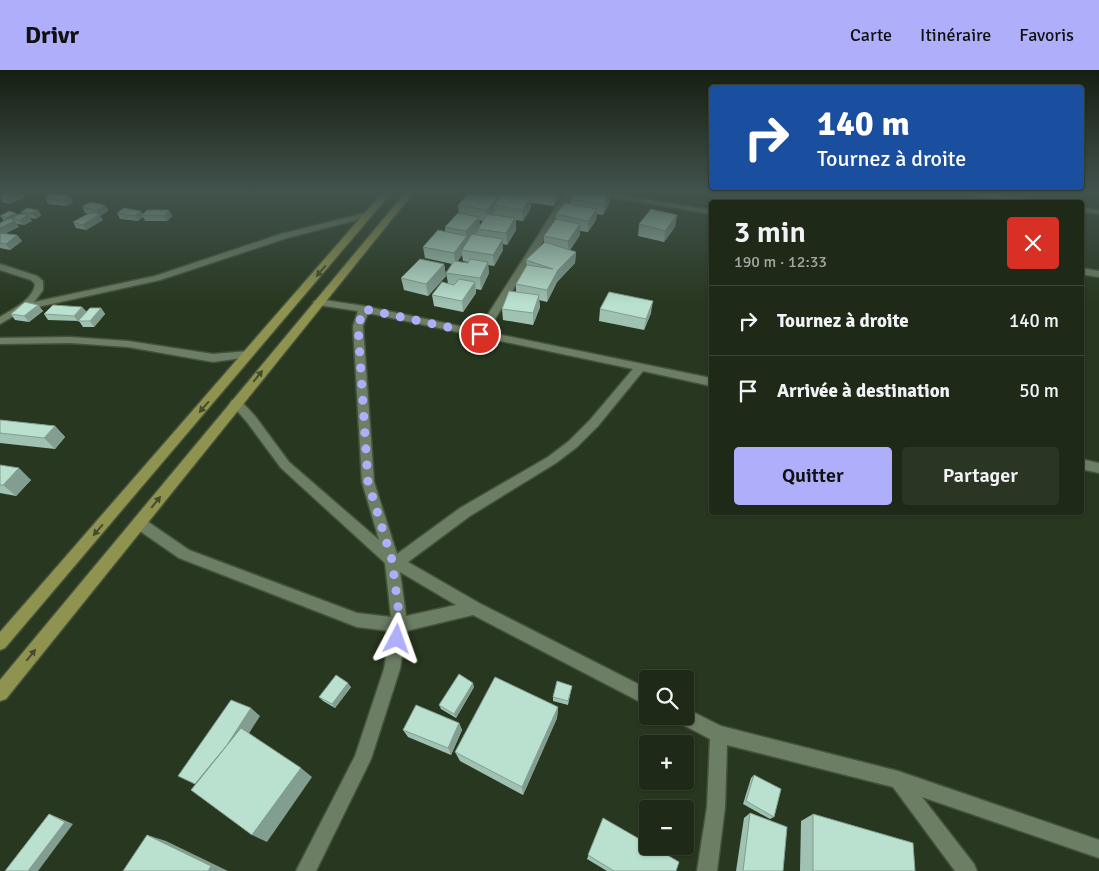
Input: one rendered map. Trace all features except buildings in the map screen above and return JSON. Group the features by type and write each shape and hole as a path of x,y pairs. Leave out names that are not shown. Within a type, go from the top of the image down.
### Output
{"main road":[{"path":"0,643 355,230"},
{"path":"0,693 318,302 379,230"}],"street":[{"path":"21,308 157,278 306,230"},
{"path":"480,334 545,230"},
{"path":"0,267 34,278 40,283 40,289 35,296 21,308 0,321"},
{"path":"1084,272 1099,274"},
{"path":"318,302 364,309 709,382"},
{"path":"306,871 362,759 392,669 399,624 394,562 368,482 358,326 364,309"},
{"path":"0,341 70,340 128,344 213,358 249,354"},
{"path":"394,562 465,512 552,460 573,444 594,423 640,368"},
{"path":"236,403 251,419 285,465 394,562 474,608 639,693"},
{"path":"1084,465 1099,468"},
{"path":"139,523 184,554 358,620 399,624 474,608"},
{"path":"694,721 719,734 898,780 1099,849"},
{"path":"707,871 716,807 719,734"},
{"path":"898,780 967,871"}],"route":[{"path":"397,639 399,624 398,606 392,560 368,482 358,326 364,309 480,334"}]}
